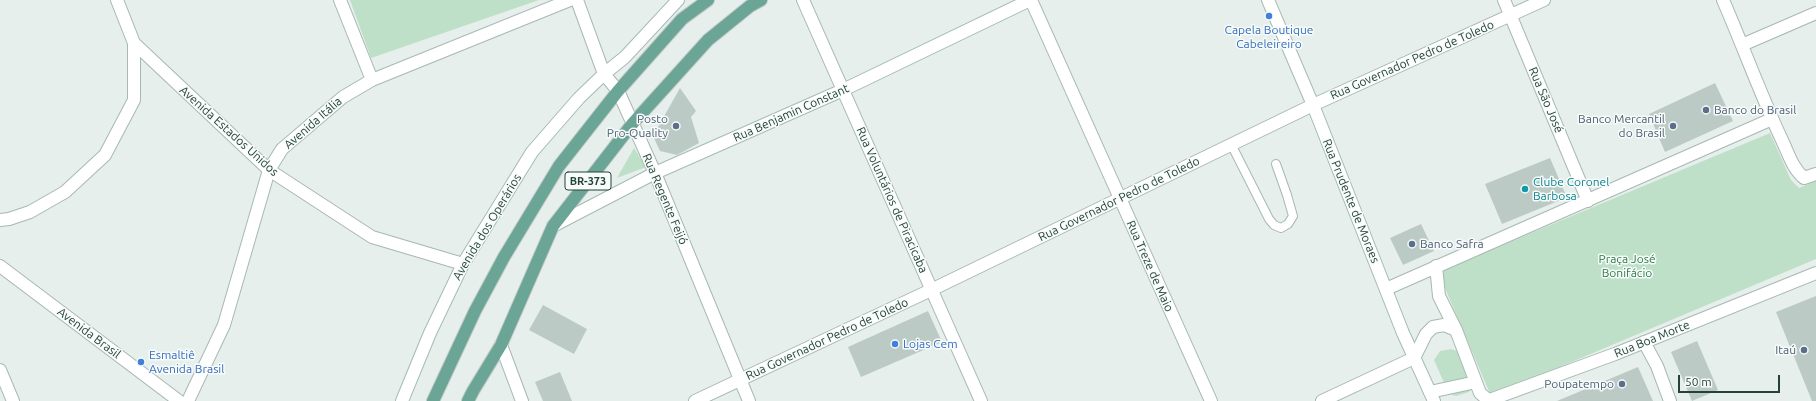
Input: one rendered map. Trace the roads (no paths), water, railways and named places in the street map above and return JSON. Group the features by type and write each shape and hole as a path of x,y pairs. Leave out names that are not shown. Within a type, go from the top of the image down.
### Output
{"main road":[{"name":"BR-373","path":"433,401 475,311 504,257 559,166 618,91 682,19 708,0"},
{"name":"BR-373","path":"468,401 501,345 553,226 633,123 708,40 750,6 760,0"}],"street":[{"path":"0,220 9,219 30,212 65,192 106,155 134,100 134,43 117,0"},
{"path":"340,0 372,80"},
{"name":"Avenida Itália","path":"188,401 224,325 269,170 282,149 343,96 372,80 570,0"},
{"name":"Rua Regente Feijó","path":"577,0 604,74 618,91 633,123 749,401"},
{"name":"Avenida dos Operários","path":"402,401 430,333 463,264 532,152 579,98 604,74 625,57 678,0"},
{"name":"Rua Voluntários de Piracicaba","path":"803,0 981,401"},
{"name":"Rua Benjamin Constant","path":"553,226 655,173 843,90 1031,0"},
{"name":"Rua Treze de Maio","path":"1031,0 1210,401"},
{"name":"Rua Prudente de Moraes","path":"1268,0 1414,358 1432,397"},
{"name":"Rua São José","path":"1504,0 1588,201"},
{"name":"Rua Governador Pedro de Toledo","path":"695,401 1120,200 1312,105 1544,0"},
{"path":"1723,0 1772,119 1798,174 1804,178 1816,174"},
{"path":"1742,45 1816,13"},
{"name":"Avenida Estados Unidos","path":"134,43 269,170 372,237 463,264"},
{"path":"1386,289 1772,119"},
{"name":"Avenida Brasil","path":"0,266 178,401"},
{"path":"1436,266 1439,296 1456,330 1480,394 1488,400"},
{"name":"Rua Boa Morte","path":"1488,400 1500,397 1644,342 1816,273"},
{"path":"1322,401 1414,358 1426,334 1433,327 1444,325 1456,330"},
{"path":"1644,342 1657,366 1670,401"},
{"path":"501,345 522,401"},
{"path":"0,370 13,401"},
{"path":"1432,397 1476,382"}],"lane":[{"path":"1231,144 1269,219 1274,225 1281,228 1288,224 1293,216 1276,164"}],"place":[{"name":"Capela Boutique Cabeleireiro","path":"1269,16"},
{"name":"Banco do Brasil","path":"1706,110"},
{"name":"Posto Pro-Quality","path":"676,126"},
{"name":"Banco Mercantil do Brasil","path":"1673,126"},
{"name":"Clube Coronel Barbosa","path":"1525,189"},
{"name":"Banco Safra","path":"1412,244"},
{"name":"Lojas Cem","path":"895,344"},
{"name":"Itaú","path":"1804,350"},
{"name":"Esmaltiê Avenida Brasil","path":"141,362"},
{"name":"Poupatempo","path":"1622,384"}],"park label":[{"name":"Praça José Bonifácio","path":"1627,266"}]}
